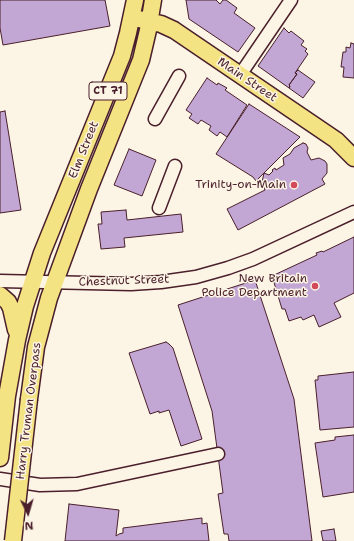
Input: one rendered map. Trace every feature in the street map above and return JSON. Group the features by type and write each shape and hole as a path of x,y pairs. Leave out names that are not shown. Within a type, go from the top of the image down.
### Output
{"main road":[{"name":"CT 71","path":"132,18 135,0"},
{"name":"CT 71","path":"150,21 153,0"},
{"name":"Main Street","path":"132,18 150,21 170,28 339,142 354,158"},
{"name":"Elm Street","path":"32,282 47,240 126,44 132,18"},
{"name":"Elm Street","path":"54,282 89,189 141,60 150,21"},
{"path":"109,88 115,102 116,124"},
{"name":"Harry Truman Overpass","path":"0,458 7,396 17,340 32,282"},
{"name":"Harry Truman Overpass","path":"13,541 32,372 39,335 54,282"},
{"path":"0,295 8,302 11,308 17,340"}],"street":[{"path":"240,75 291,0"},
{"path":"155,118 179,76"},
{"path":"159,208 175,166"},
{"name":"Chestnut Street","path":"0,281 142,283 196,277 253,259 354,212"},
{"path":"0,479 40,485 77,484 218,454"}],"building":[{"path":"0,0 105,0 110,26 3,45 0,28"},
{"path":"186,0 216,0 220,4 223,0 226,0 237,8 234,13 255,28 238,52 189,19"},
{"path":"284,28 289,33 291,31 304,41 301,45 307,49 305,51 308,54 295,73 297,74 289,85 289,88 258,66"},
{"path":"351,43 354,44 354,78 343,77 344,67 341,67 343,52 346,52 346,47 350,48"},
{"path":"298,70 315,82 303,98 289,88 289,85 297,74 295,73"},
{"path":"207,78 217,85 218,83 227,88 225,90 247,105 227,137 220,132 217,136 209,130 211,126 201,120 198,124 189,118 192,114 186,110"},
{"path":"249,104 300,137 256,181 253,177 216,154"},
{"path":"5,111 21,210 0,213 0,112"},
{"name":"Trinity-on-Main","path":"303,143 306,144 308,148 307,152 311,160 319,158 327,164 327,173 322,179 325,184 238,230 227,209 265,190 264,188 268,187 266,183 262,182 264,173 269,175 275,168 276,170 284,165 283,158 290,154 294,148"},
{"path":"129,149 156,160 142,196 114,185"},
{"path":"126,210 127,220 181,214 183,232 124,238 125,247 101,249 98,224 102,224 101,212"},
{"name":"New Britain Police Department","path":"354,237 354,293 334,303 341,317 319,327 314,315 303,320 301,317 289,321 285,309 282,309 272,276 317,255 316,253 323,252"},
{"path":"255,280 294,399 312,541 229,541 228,534 224,534 218,494 223,493 212,411 178,305"},
{"path":"166,342 173,348 202,439 181,446 169,410 150,414 129,353"},
{"path":"354,372 354,427 320,430 315,380 318,380 318,376"},
{"path":"354,435 354,492 323,497 315,443 335,440 335,437"},
{"path":"69,504 119,510 116,536 123,533 123,528 202,518 202,524 207,523 209,541 65,541"},
{"path":"334,529 336,541 323,541 321,531"}],"place":[{"name":"Trinity-on-Main","path":"294,185"},
{"name":"New Britain Police Department","path":"315,286"}]}
